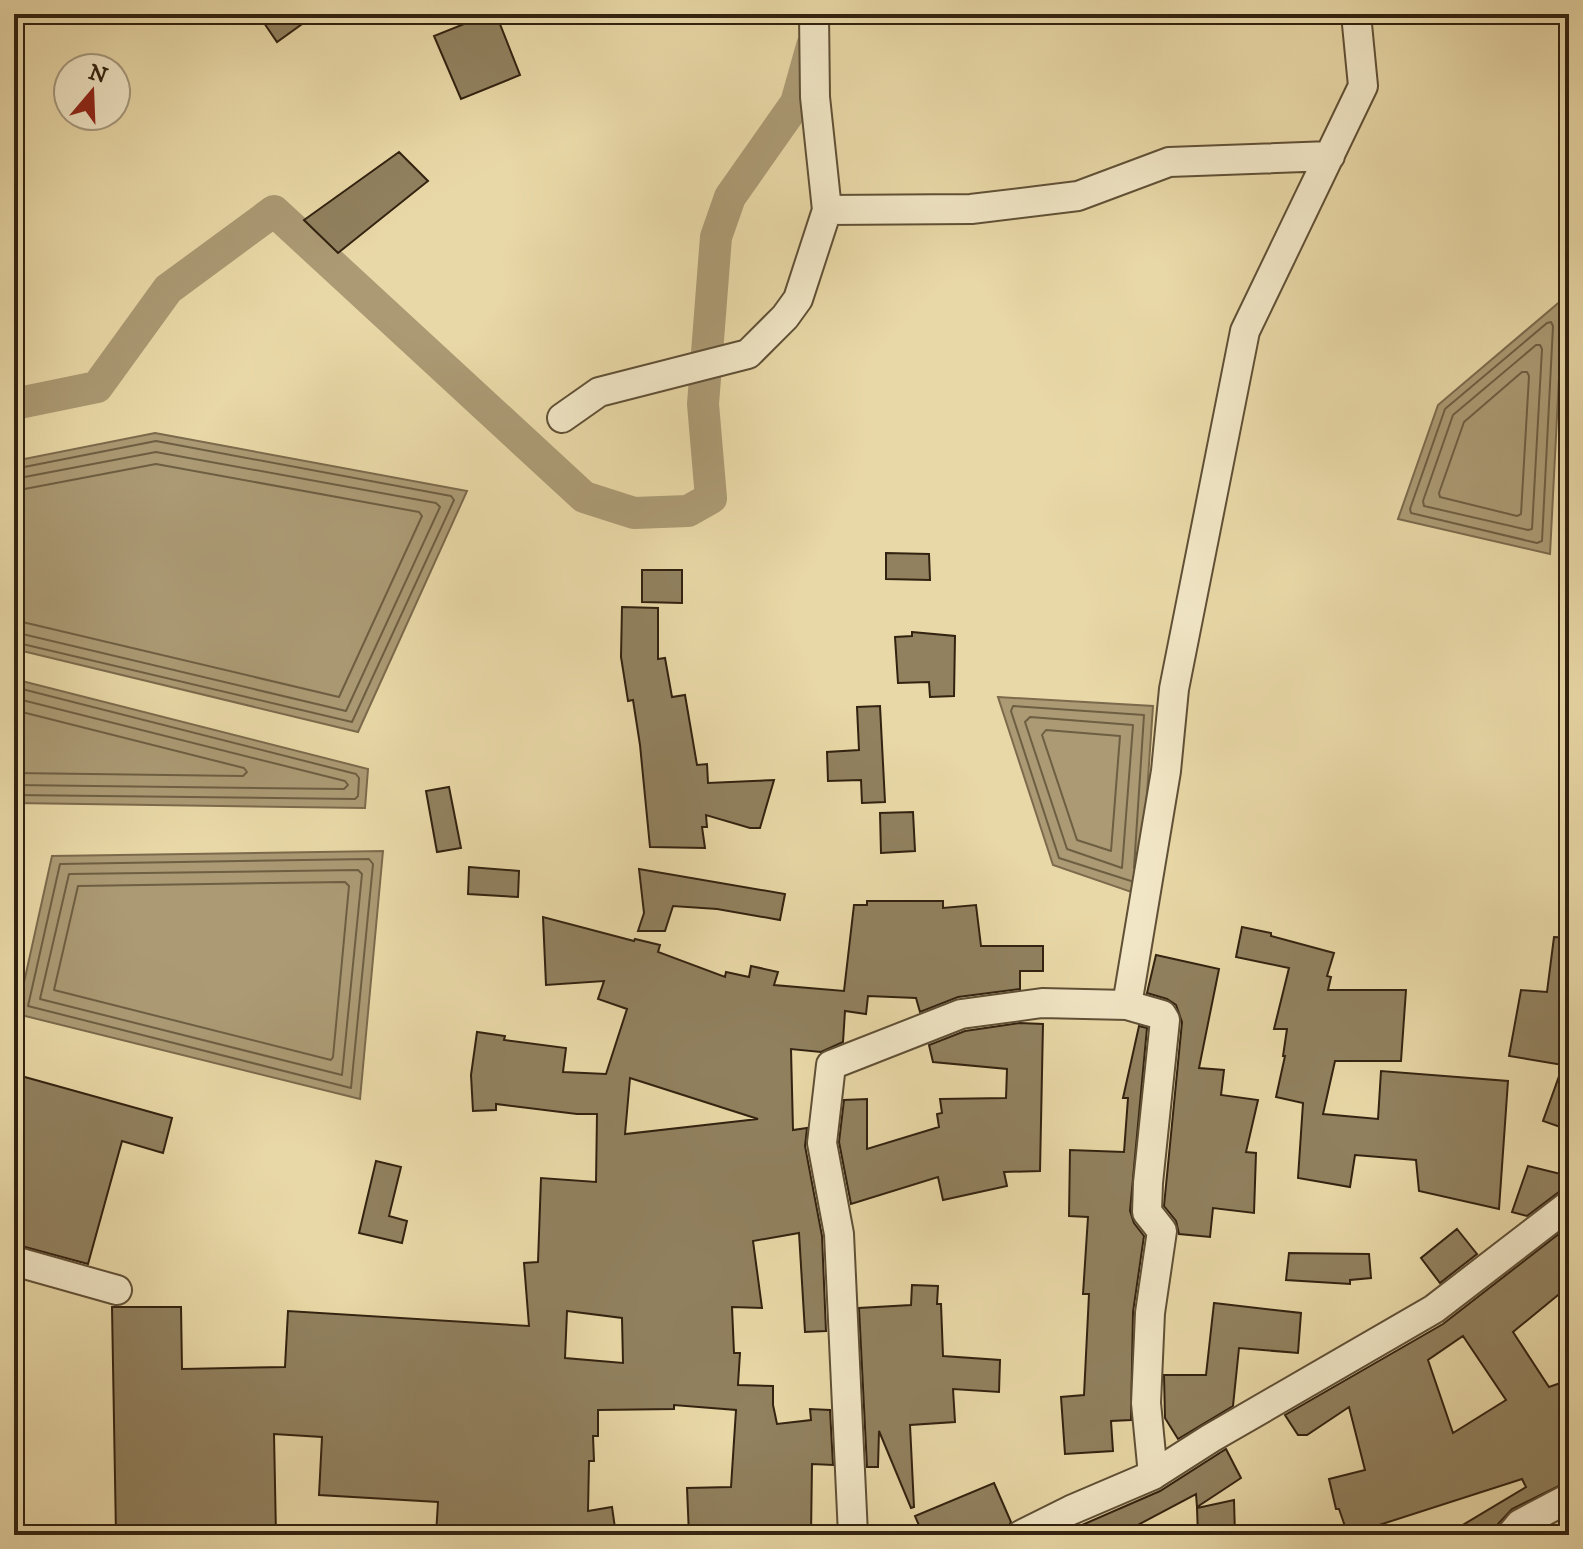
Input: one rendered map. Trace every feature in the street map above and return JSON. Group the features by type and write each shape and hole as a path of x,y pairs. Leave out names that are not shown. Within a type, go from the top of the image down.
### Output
{"street":[{"path":"562,418 599,392 748,354 785,317 798,299 827,210 815,97 814,14"},
{"path":"1127,1005 1166,771 1174,689 1245,331 1363,86 1356,14"},
{"path":"827,210 971,209 1078,196 1169,162 1330,156"},
{"path":"853,1535 839,1234 822,1143 831,1065 961,1014 1042,1003 1127,1005 1162,1015 1165,1020 1147,1212 1162,1231 1150,1313 1146,1403 1153,1475"},
{"path":"1021,1535 1070,1522 1434,1309 1569,1205"},
{"path":"14,1261 117,1290"},
{"path":"1511,1535 1520,1524 1569,1498"}],"water":[{"path":"1563,299 1550,554 1398,519 1438,405"},
{"path":"155,433 467,491 358,732 14,649 14,461"},
{"path":"14,679 368,769 365,808 14,803"},
{"path":"998,697 1153,706 1140,895 1053,865"},
{"path":"383,851 360,1099 17,1014 52,856"}],"building":[{"path":"258,14 316,14 277,42"},
{"path":"496,14 520,75 461,99 434,36"},
{"path":"399,152 428,181 338,253 304,220"},
{"path":"886,553 929,554 930,580 886,579"},
{"path":"642,570 682,570 682,603 642,602"},
{"path":"622,607 658,608 658,659 665,658 672,697 685,695 697,765 707,764 708,783 774,780 760,828 706,815 707,827 702,827 705,848 650,847 640,745 633,700 628,701 621,657"},
{"path":"912,632 955,636 954,696 930,697 929,682 898,683 895,637 912,636"},
{"path":"880,706 885,802 862,803 861,780 828,781 827,752 859,750 857,707"},
{"path":"449,787 461,848 437,852 426,791"},
{"path":"913,812 915,851 881,853 880,813"},
{"path":"469,867 519,871 518,897 468,894"},
{"path":"639,869 785,894 780,920 717,909 673,906 665,931 638,931 644,913"},
{"path":"867,901 943,901 943,908 976,905 981,946 1043,946 1043,971 1020,971 1020,989 958,997 920,1012 916,998 868,996 866,1014 845,1011 843,1042 821,1052 791,1049 793,1130 807,1128 805,1146 822,1236 826,1331 805,1332 799,1233 753,1241 762,1308 732,1307 734,1353 740,1353 738,1385 773,1386 777,1424 811,1420 810,1409 830,1410 833,1465 812,1464 811,1535 689,1535 687,1488 731,1487 736,1410 674,1405 674,1409 598,1410 598,1436 593,1436 594,1461 589,1461 588,1511 612,1507 616,1535 436,1535 438,1502 319,1495 322,1437 274,1434 276,1535 116,1535 112,1307 181,1307 182,1369 285,1367 288,1311 529,1326 524,1263 538,1262 541,1178 596,1182 597,1114 496,1104 496,1110 473,1111 471,1075 477,1032 505,1036 504,1040 566,1048 563,1072 606,1074 627,1009 598,999 604,981 546,985 543,917 660,945 658,952 725,977 726,972 749,977 751,966 778,972 774,985 844,991 854,905 867,905","holes":["630,1078 758,1119 625,1134","567,1311 622,1318 623,1363 565,1358"]},
{"path":"1242,927 1334,953 1327,976 1331,977 1328,990 1406,990 1401,1061 1335,1061 1323,1114 1378,1119 1381,1071 1508,1081 1499,1209 1419,1191 1416,1160 1355,1155 1350,1187 1298,1178 1303,1103 1276,1097 1287,1029 1274,1029 1289,968 1236,957"},
{"path":"1554,937 1569,938 1569,1130 1543,1121 1563,1065 1509,1056 1521,990 1547,992"},
{"path":"1156,955 1219,969 1199,1068 1224,1070 1221,1095 1258,1100 1246,1152 1256,1153 1254,1213 1213,1208 1210,1237 1179,1234 1176,1221 1164,1206 1182,1022 1176,1005 1147,993"},
{"path":"1019,1023 1043,1024 1040,1171 1004,1172 1007,1186 943,1200 938,1177 851,1204 839,1142 844,1100 867,1099 867,1149 939,1127 937,1114 942,1113 940,1099 1006,1098 1007,1069 933,1062 929,1045 965,1031"},
{"path":"1139,1026 1147,1028 1130,1211 1144,1236 1133,1312 1131,1420 1111,1421 1113,1451 1065,1454 1061,1397 1084,1395 1089,1294 1083,1294 1088,1217 1069,1216 1070,1150 1124,1152 1128,1098 1123,1098"},
{"path":"14,1074 172,1118 163,1153 122,1141 88,1264 14,1244"},
{"path":"376,1161 401,1167 389,1216 407,1221 402,1243 359,1233"},
{"path":"1528,1166 1569,1176 1569,1188 1527,1216 1512,1212"},
{"path":"1569,1226 1569,1286 1513,1332 1549,1387 1569,1380 1569,1481 1512,1509 1498,1524 1494,1535 1446,1535 1526,1487 1522,1479 1348,1535 1339,1509 1336,1509 1329,1479 1365,1470 1349,1407 1307,1435 1298,1435 1285,1415 1443,1324","holes":["1463,1336 1506,1400 1453,1433 1428,1360"]},
{"path":"1457,1229 1477,1254 1440,1283 1421,1258"},
{"path":"1289,1253 1369,1254 1371,1278 1350,1280 1350,1284 1286,1280"},
{"path":"912,1285 938,1286 943,1356 1000,1360 999,1392 953,1389 955,1422 910,1425 914,1507 911,1508 879,1431 878,1467 867,1467 859,1308 911,1305"},
{"path":"1214,1303 1301,1313 1298,1353 1239,1348 1233,1406 1178,1439 1165,1418 1164,1375 1206,1375"},
{"path":"1226,1449 1241,1478 1197,1507 1196,1494 1119,1535 1059,1535 1160,1491"},
{"path":"994,1483 1011,1522 1004,1535 923,1535 915,1516"},
{"path":"1234,1500 1235,1535 1198,1535 1197,1508"}],"waterway":[{"path":"14,404 97,387 168,289 274,211 584,497 634,513 688,511 711,498 703,404 716,237 730,197 796,103 812,46"}]}
